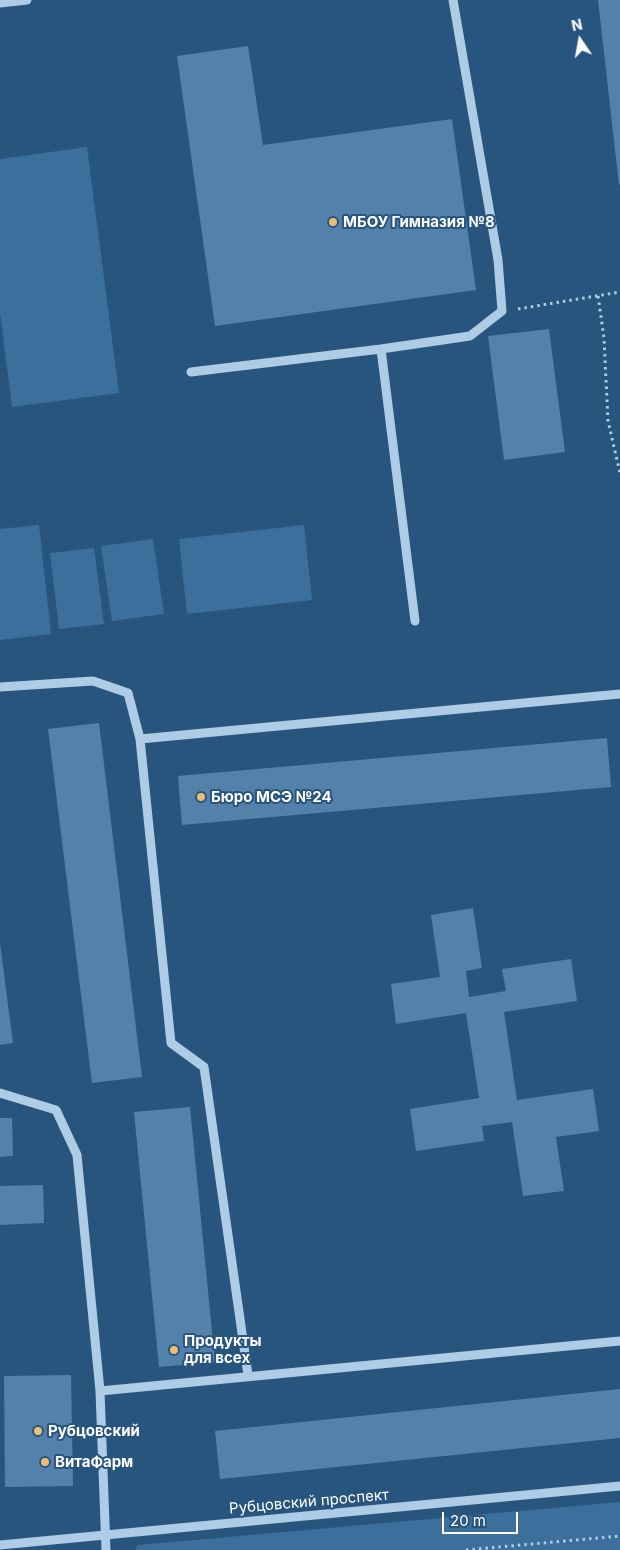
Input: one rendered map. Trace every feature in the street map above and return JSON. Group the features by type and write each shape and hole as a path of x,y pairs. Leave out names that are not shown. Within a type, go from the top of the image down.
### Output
{"street":[{"path":"0,4 27,0"},
{"path":"191,372 381,350 470,336 502,311 498,260 453,0"},
{"path":"381,350 415,621"},
{"path":"0,688 93,680 128,693 140,739 170,1043 204,1068 248,1375"},
{"path":"140,739 620,694"},
{"path":"0,1093 56,1110 78,1155 100,1391 107,1534 106,1550"},
{"path":"100,1391 248,1375 620,1341"},
{"name":"Рубцовский проспект","path":"0,1545 620,1486"}],"path":[{"path":"502,311 620,292"},
{"path":"598,296 604,338 608,421 620,473"},
{"path":"466,1550 620,1536"}],"shaded area":[{"path":"87,147 119,393 12,407 0,313 0,159"},
{"path":"39,525 51,634 0,640 0,529"},
{"path":"304,525 312,600 187,614 179,539"},
{"path":"153,539 164,614 112,621 101,546"},
{"path":"94,548 104,624 59,629 50,553"},
{"path":"620,1502 620,1550 135,1550 138,1545"}],"building":[{"path":"598,0 620,0 619,185"},
{"name":"МБОУ Гимназия №8","path":"248,46 263,145 452,119 476,290 215,326 177,56"},
{"path":"549,329 565,452 504,460 488,336"},
{"path":"99,723 142,1077 92,1083 48,729"},
{"path":"607,738 611,787 182,825 178,776"},
{"path":"473,908 482,968 466,971 469,997 506,991 502,969 571,959 577,1001 504,1012 517,1100 593,1089 599,1131 556,1137 564,1191 523,1196 512,1122 482,1126 484,1141 416,1151 410,1109 479,1098 466,1013 396,1024 391,984 440,977 431,915"},
{"path":"0,943 13,1043 0,1045"},
{"path":"190,1107 215,1362 159,1367 134,1112"},
{"path":"0,1118 12,1118 13,1156 0,1157"},
{"path":"43,1185 44,1223 0,1225 0,1186"},
{"name":"Рубцовский","path":"71,1375 73,1486 5,1487 4,1376"},
{"path":"620,1389 620,1438 220,1479 215,1431"}],"place":[{"name":"МБОУ Гимназия №8","path":"333,222"},
{"name":"Бюро МСЭ №24","path":"201,797"},
{"name":"Продукты для всех","path":"174,1350"},
{"name":"Рубцовский","path":"38,1431"},
{"name":"ВитаФарм","path":"45,1462"}]}
